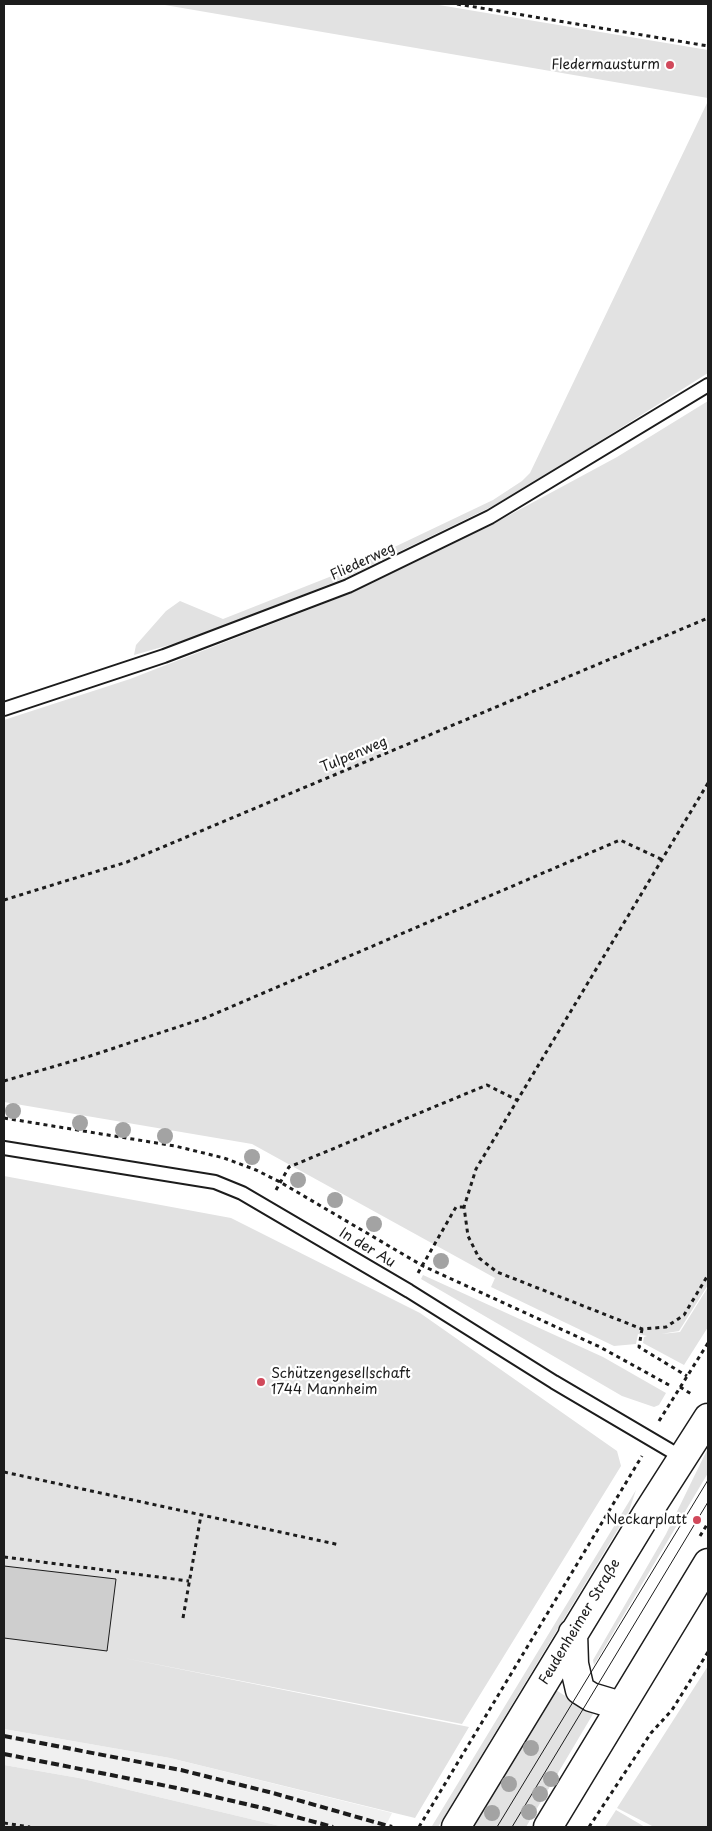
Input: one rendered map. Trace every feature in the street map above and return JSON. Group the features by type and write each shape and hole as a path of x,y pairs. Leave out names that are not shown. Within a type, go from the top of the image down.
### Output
{"main road":[{"name":"Feudenheimer Straße","path":"456,1827 573,1633 708,1418"},
{"path":"548,1827 708,1563"},
{"path":"573,1633 574,1664 580,1690 591,1697 621,1706"}],"lane":[{"name":"Fliederweg","path":"4,709 164,656 348,586 490,517 708,386"},
{"name":"In der Au","path":"4,1148 215,1182 267,1206 650,1440 683,1458"}],"path":[{"path":"458,4 708,46"},
{"name":"Tulpenweg","path":"4,900 127,862 708,618"},
{"path":"708,783 476,1169 464,1207 468,1236 471,1243 479,1258 497,1272 642,1329 666,1327 684,1315 708,1275"},
{"path":"4,1081 90,1056 205,1018 620,840 662,860"},
{"path":"267,1206 289,1167 487,1085 517,1100"},
{"path":"409,1291 456,1207 464,1207"},
{"path":"423,1266 600,1347 670,1385"},
{"path":"642,1329 639,1347 687,1376"},
{"path":"419,1827 637,1466 650,1440 708,1343"},
{"path":"4,1472 340,1545"},
{"path":"183,1618 201,1515"},
{"path":"4,1557 189,1581"},
{"path":"588,1827 651,1733 672,1710 708,1652"},
{"path":"4,1824 30,1827"}],"shaded area":[{"path":"159,4 433,4 708,50 708,98"},
{"path":"708,101 708,373 493,506 345,578 194,638 134,655 136,645 166,611 180,601 223,619 342,572 493,500 522,481 530,473"},
{"path":"708,401 708,1285 679,1331 661,1334 680,1332 708,1287 708,1327 684,1365 643,1343 644,1337 647,1336 638,1334 636,1344 614,1346 491,1287 495,1278 252,1144 4,1102 4,720 130,679 349,594 491,525 617,457"},
{"name":"Schützengesellschaft 1744 Mannheim","path":"4,1176 231,1218 420,1313 617,1451 621,1466 462,1724 119,1657 469,1727 415,1818 170,1758 4,1729"},
{"path":"423,1275 603,1357 666,1393 659,1405 654,1407 622,1396 421,1279"},
{"path":"708,1448 708,1473 594,1665 593,1660 666,1534"},
{"path":"636,1490 629,1511 438,1827 432,1826"},
{"path":"708,1666 708,1827 654,1827 617,1808"},
{"path":"556,1690 593,1714 526,1827 473,1827"},
{"path":"4,1729 170,1758 392,1813 385,1827 284,1827 79,1778 4,1765"},
{"path":"4,1765 79,1778 284,1827 4,1827"},
{"path":"616,1810 645,1827 605,1827"}],"building":[{"path":"4,1566 116,1579 107,1651 4,1638"}],"tram line":[{"path":"497,1827 708,1480"},
{"path":"512,1827 708,1502"}],"railway":[{"path":"4,1736 181,1770 273,1793 392,1827"},
{"path":"4,1754 177,1788 333,1827"}],"place":[{"name":"Fledermausturm","path":"670,65"},
{"name":"Schützengesellschaft 1744 Mannheim","path":"261,1382"},
{"name":"Neckarplatt","path":"697,1520"}]}
